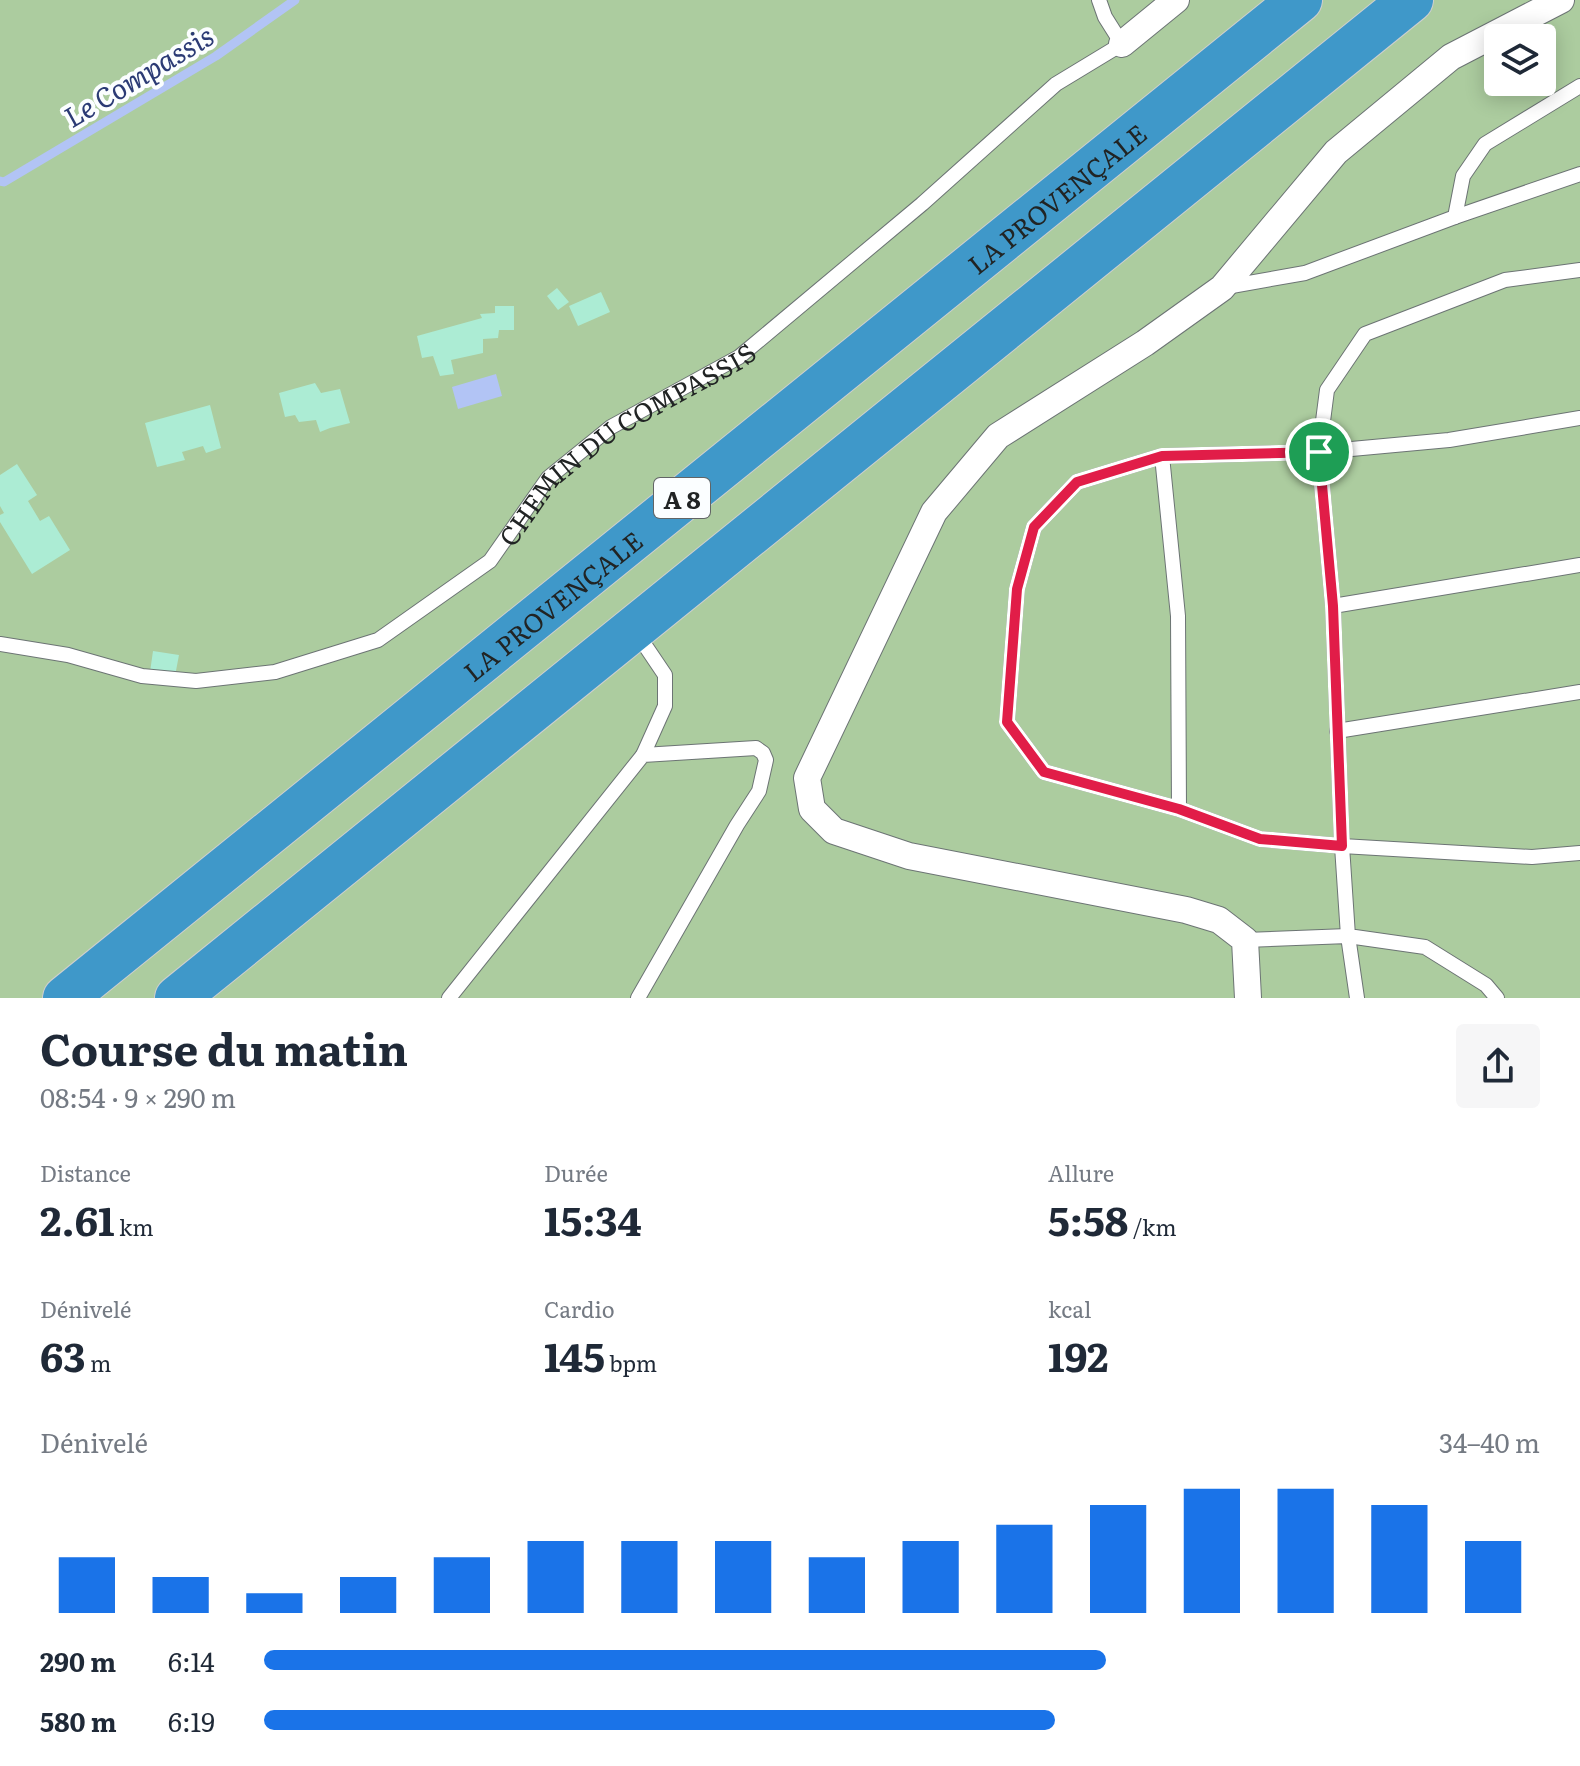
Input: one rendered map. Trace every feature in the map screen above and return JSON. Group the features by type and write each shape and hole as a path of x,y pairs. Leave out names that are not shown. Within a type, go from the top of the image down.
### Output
{"highway":[{"name":"LA PROVENÇALE","path":"65,998 1300,0"},
{"name":"A 8","path":"177,998 1411,0"}],"street":[{"name":"CHEMIN DU COMPASSIS","path":"1122,44 1176,0"},
{"path":"1248,998 1245,940 1219,920 1186,910 909,856 834,831 812,809 807,778 934,512 998,436 1145,343 1222,288 1336,152 1451,57 1561,0"}],"lane":[{"path":"1099,0 1105,17 1122,44"},
{"name":"CHEMIN DU COMPASSIS","path":"0,644 68,655 142,676 196,681 275,672 378,640 490,561 548,478 611,427 739,357 922,204 1056,84 1122,44"},
{"path":"1455,217 1463,176 1485,144 1580,86"},
{"path":"1222,288 1305,273 1580,174"},
{"path":"1357,998 1348,936 1333,606 1319,452 1327,390 1365,334 1505,280 1580,270"},
{"path":"1580,418 1449,440 1319,452 1162,456 1077,482 1034,527 1017,589 1007,722 1044,772 1179,809 1260,839 1532,857 1580,853"},
{"path":"1162,456 1178,616 1179,809"},
{"path":"1333,606 1580,565"},
{"path":"449,998 643,755 665,706 665,675 634,628"},
{"path":"1337,731 1580,692"},
{"path":"638,998 759,791 766,760 756,748 643,755"},
{"path":"1245,940 1348,936 1425,947 1486,985 1497,998"}],"green space":[{"path":"0,0 1580,0 1580,998 0,998"}],"water":[{"path":"496,374 502,396 458,409 452,387"}],"building":[{"path":"557,288 569,302 558,310 547,296"},
{"path":"601,292 610,312 578,326 569,306"},
{"path":"495,306 514,306 514,330 499,330 498,338 483,339 483,353 451,360 454,374 440,376 433,356 422,358 417,336 482,318 480,314 495,313"},
{"path":"315,383 321,393 340,389 350,423 320,432 316,420 299,422 295,415 285,417 279,393"},
{"path":"210,405 221,448 206,453 203,446 182,452 185,460 157,467 145,423"},
{"path":"17,464 37,495 28,501 40,521 49,516 70,550 32,574 0,522 0,515 4,513 0,506 0,475"},
{"path":"153,651 179,655 175,676 150,672"}],"waterway":[{"name":"Le Compassis","path":"0,181 4,182 216,56 295,0"}],"route":[{"path":"1319,452 1333,606 1342,846 1260,839 1179,809 1044,772 1007,722 1017,589 1034,527 1077,482 1162,456 1319,452"}]}
